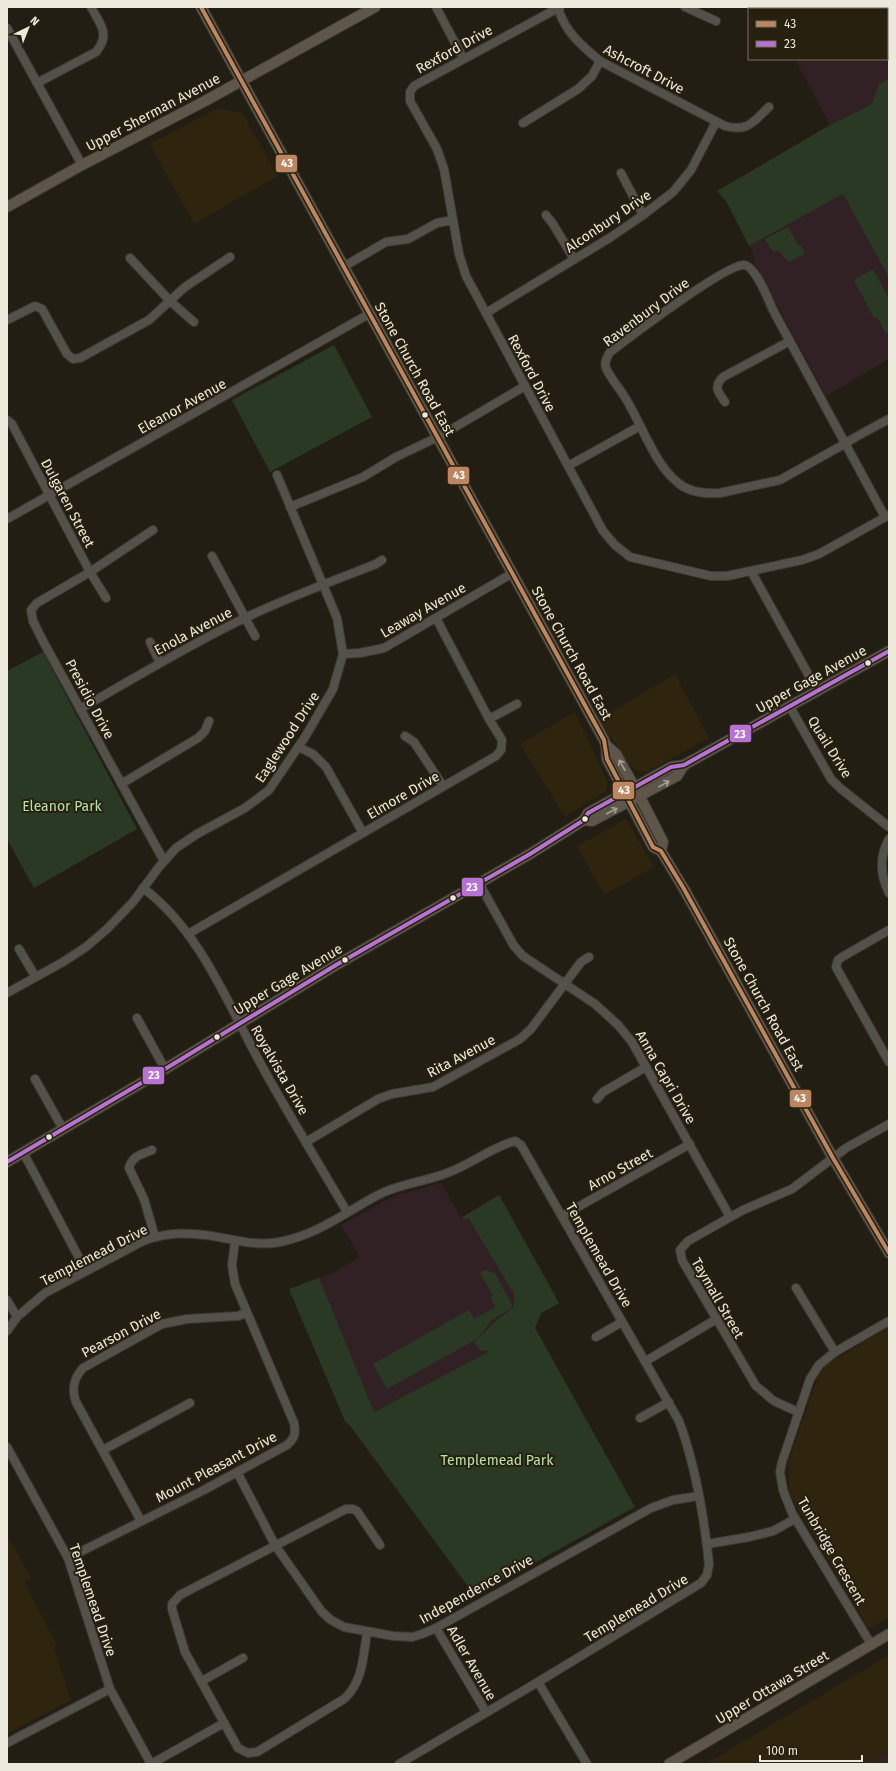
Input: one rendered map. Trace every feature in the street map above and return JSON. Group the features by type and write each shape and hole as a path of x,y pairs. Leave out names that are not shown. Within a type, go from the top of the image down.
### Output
{"main road":[{"name":"Stone Church Road East","path":"202,7 511,574 606,745 616,754 637,792 663,842 661,851"},
{"name":"Upper Sherman Avenue","path":"7,206 241,81 375,7"},
{"name":"Upper Gage Avenue","path":"7,1162 239,1025 336,965 479,883 584,820 592,821 637,792 671,767 684,766 889,651"},
{"name":"Stone Church Road East","path":"606,745 607,759 654,847 661,851 758,1021 833,1158 889,1253"},
{"name":"Upper Ottawa Street","path":"669,1764 889,1634"}],"street":[{"path":"37,83 96,52 101,46 104,39 104,31 90,7"},
{"path":"436,7 463,58"},
{"path":"685,7 716,22"},
{"name":"Rexford Drive","path":"559,8 463,58 414,86 410,92 410,101 437,149 444,169 459,254 466,276 603,531 615,545 630,557 711,576 726,576 802,560 820,554 887,516"},
{"name":"Ashcroft Drive","path":"559,8 561,18 572,36 586,51 600,61 716,122 735,128 748,127 769,107"},
{"path":"7,28 82,165"},
{"path":"523,122 578,88 592,76 600,61"},
{"name":"Alconbury Drive","path":"486,313 643,215 673,192 691,170 716,122"},
{"path":"621,173 643,215"},
{"path":"546,215 574,259"},
{"path":"343,267 386,242 408,239 437,223 453,220"},
{"path":"7,320 35,306 42,309 67,354 73,359 80,358 149,320 171,302 186,287 230,257"},
{"path":"130,258 171,302 194,322"},
{"name":"Ravenbury Drive","path":"845,443 780,480 711,494 690,490 678,484 666,473 627,400 606,368 605,359 610,352 706,284 738,267 744,265 749,266 755,272 845,443 887,516"},
{"name":"Eleanor Avenue","path":"7,519 369,314"},
{"path":"725,402 716,389 717,382 721,378 790,341"},
{"path":"290,507 363,477 396,457 437,438 525,386"},
{"path":"845,443 889,419"},
{"name":"Dulgaren Street","path":"7,420 12,424 90,572 106,598"},
{"path":"568,466 640,426"},
{"name":"Eaglewood Drive","path":"7,993 35,976 63,962 86,947 107,929 133,902 164,861 176,848 269,790 298,748 333,689 343,654 337,618 277,475"},
{"path":"90,572 153,530"},
{"path":"212,556 255,636"},
{"name":"Enola Avenue","path":"80,709 160,663 245,618 376,564 382,560"},
{"path":"751,571 818,692"},
{"name":"Presidio Drive","path":"90,572 37,603 31,610 33,620 80,709 164,861"},
{"name":"Leaway Avenue","path":"343,654 360,653 384,648 511,574"},
{"name":"Elmore Drive","path":"188,934 496,756 501,750 502,740 489,719 436,618"},
{"path":"150,642 160,663"},
{"path":"489,719 517,704"},
{"name":"Quail Drive","path":"790,707 831,779 889,827"},
{"path":"121,784 198,738 205,731 209,721"},
{"path":"405,736 414,742 443,786"},
{"path":"298,748 313,754 326,767 363,833"},
{"path":"889,839 882,856 882,863 883,881 889,893"},
{"name":"Anna Capri Drive","path":"479,883 518,951 533,964 565,983 595,1004 618,1025 632,1042 730,1217"},
{"name":"Royalvista Drive","path":"143,888 168,910 188,934 223,992 239,1025 347,1212"},
{"path":"889,930 838,960 836,967 889,1062"},
{"path":"19,949 35,976"},
{"name":"Rita Avenue","path":"306,1142 378,1100 392,1094 433,1087 520,1039 531,1029 581,962 589,957"},
{"path":"137,1018 165,1069"},
{"path":"596,1099 603,1092 646,1067"},
{"path":"35,1079 62,1129"},
{"name":"Taymall Street","path":"798,1412 764,1395 756,1386 715,1320 682,1260 680,1250 688,1241 730,1217 792,1188 846,1148 889,1124"},
{"name":"Templemead Drive","path":"7,1331 17,1317 45,1293 143,1241 173,1234 194,1234 263,1244 280,1242 306,1235 324,1227 347,1212 380,1194 410,1183 445,1174 473,1162 507,1143 515,1141 521,1145 679,1421 688,1445 699,1496 707,1544 709,1564 707,1575 701,1583 538,1682 398,1764"},
{"name":"Arno Street","path":"562,1216 690,1144"},
{"path":"152,1150 136,1156 131,1161 128,1168 144,1199 155,1237"},
{"path":"23,1152 86,1271"},
{"name":"Mount Pleasant Drive","path":"68,1558 237,1472 287,1445 293,1439 296,1432 294,1423 246,1313 234,1277 232,1261 235,1241"},
{"path":"796,1288 835,1352"},
{"path":"7,1300 17,1317"},
{"name":"Pearson Drive","path":"141,1521 73,1394 75,1379 84,1368 162,1324 187,1318 238,1316 246,1313"},
{"path":"646,1362 715,1320"},
{"name":"Tunbridge Crescent","path":"871,1644 795,1519 783,1490 780,1472 798,1412 814,1372 835,1352 889,1321"},
{"path":"596,1337 622,1322"},
{"path":"640,1418 669,1402"},
{"path":"103,1450 190,1403"},
{"name":"Templemead Drive","path":"7,1447 68,1558 110,1689 151,1764"},
{"name":"Independence Drive","path":"237,1472 275,1546 322,1612 331,1620 344,1627 403,1638 422,1634 436,1628 651,1508 673,1500 699,1496"},
{"path":"367,1632 360,1678 354,1689 344,1699 252,1753 244,1752 238,1748 185,1652 173,1614 172,1604 180,1595 350,1508 357,1511 362,1516 380,1545"},
{"path":"707,1544 774,1531 795,1519"},
{"name":"Adler Avenue","path":"436,1628 486,1712"},
{"path":"202,1682 243,1658"},
{"path":"538,1682 587,1764"},
{"path":"7,1743 110,1689"},
{"path":"151,1764 224,1723"}],"shaded area":[{"path":"889,7 889,95 830,125 796,60 888,60 888,8 768,8"},
{"path":"218,108 242,113 278,176 194,224 150,144"},
{"path":"843,194 889,278 889,359 826,396 754,262 754,256 749,246"},
{"path":"675,674 709,738 645,773 632,768 599,719"},
{"path":"575,712 608,783 605,792 565,817 520,744"},
{"path":"626,819 654,867 604,895 577,846"},
{"path":"441,1183 461,1218 499,1195 559,1303 541,1313 534,1328 374,1412 345,1421 289,1289 335,1272 360,1257 341,1225 398,1195"},
{"path":"889,1327 889,1618 872,1627 868,1627 794,1503 789,1490 788,1463 818,1376 825,1367 834,1360"},
{"path":"7,1535 31,1578 24,1582 57,1646 54,1648 71,1700 7,1734"},
{"path":"889,1655 889,1750 866,1764 705,1764"},
{"path":"889,1750 889,1764 866,1764"}],"green space":[{"path":"889,79 889,278 843,194 749,246 726,201 717,191 830,125 872,104 879,84"},
{"path":"788,227 798,245 801,246 805,253 789,262 779,251 772,251 765,239"},
{"path":"873,269 889,299 889,333 886,334 877,317 874,318 854,280"},
{"path":"334,345 372,417 270,472 232,400"},
{"name":"Eleanor Park","path":"43,652 137,829 34,888 7,839 7,671"},
{"name":"Templemead Park","path":"499,1195 559,1303 541,1313 535,1328 635,1507 475,1596 351,1427 345,1421 289,1289 319,1278 374,1412 490,1351 480,1350 474,1342 497,1320 514,1307 514,1294 469,1219 461,1218"},
{"path":"485,1270 495,1273 513,1307 492,1320 477,1339 387,1389 373,1364 469,1310 474,1319 495,1307 491,1298 493,1296 480,1273"}],"transit line":[{"name":"43","path":"201,7 604,740 607,759 653,847 661,851 684,889 833,1158 889,1253"},
{"name":"23","path":"7,1162 165,1069 336,965 530,854 584,820 588,813 671,767 684,765 889,651"}]}
